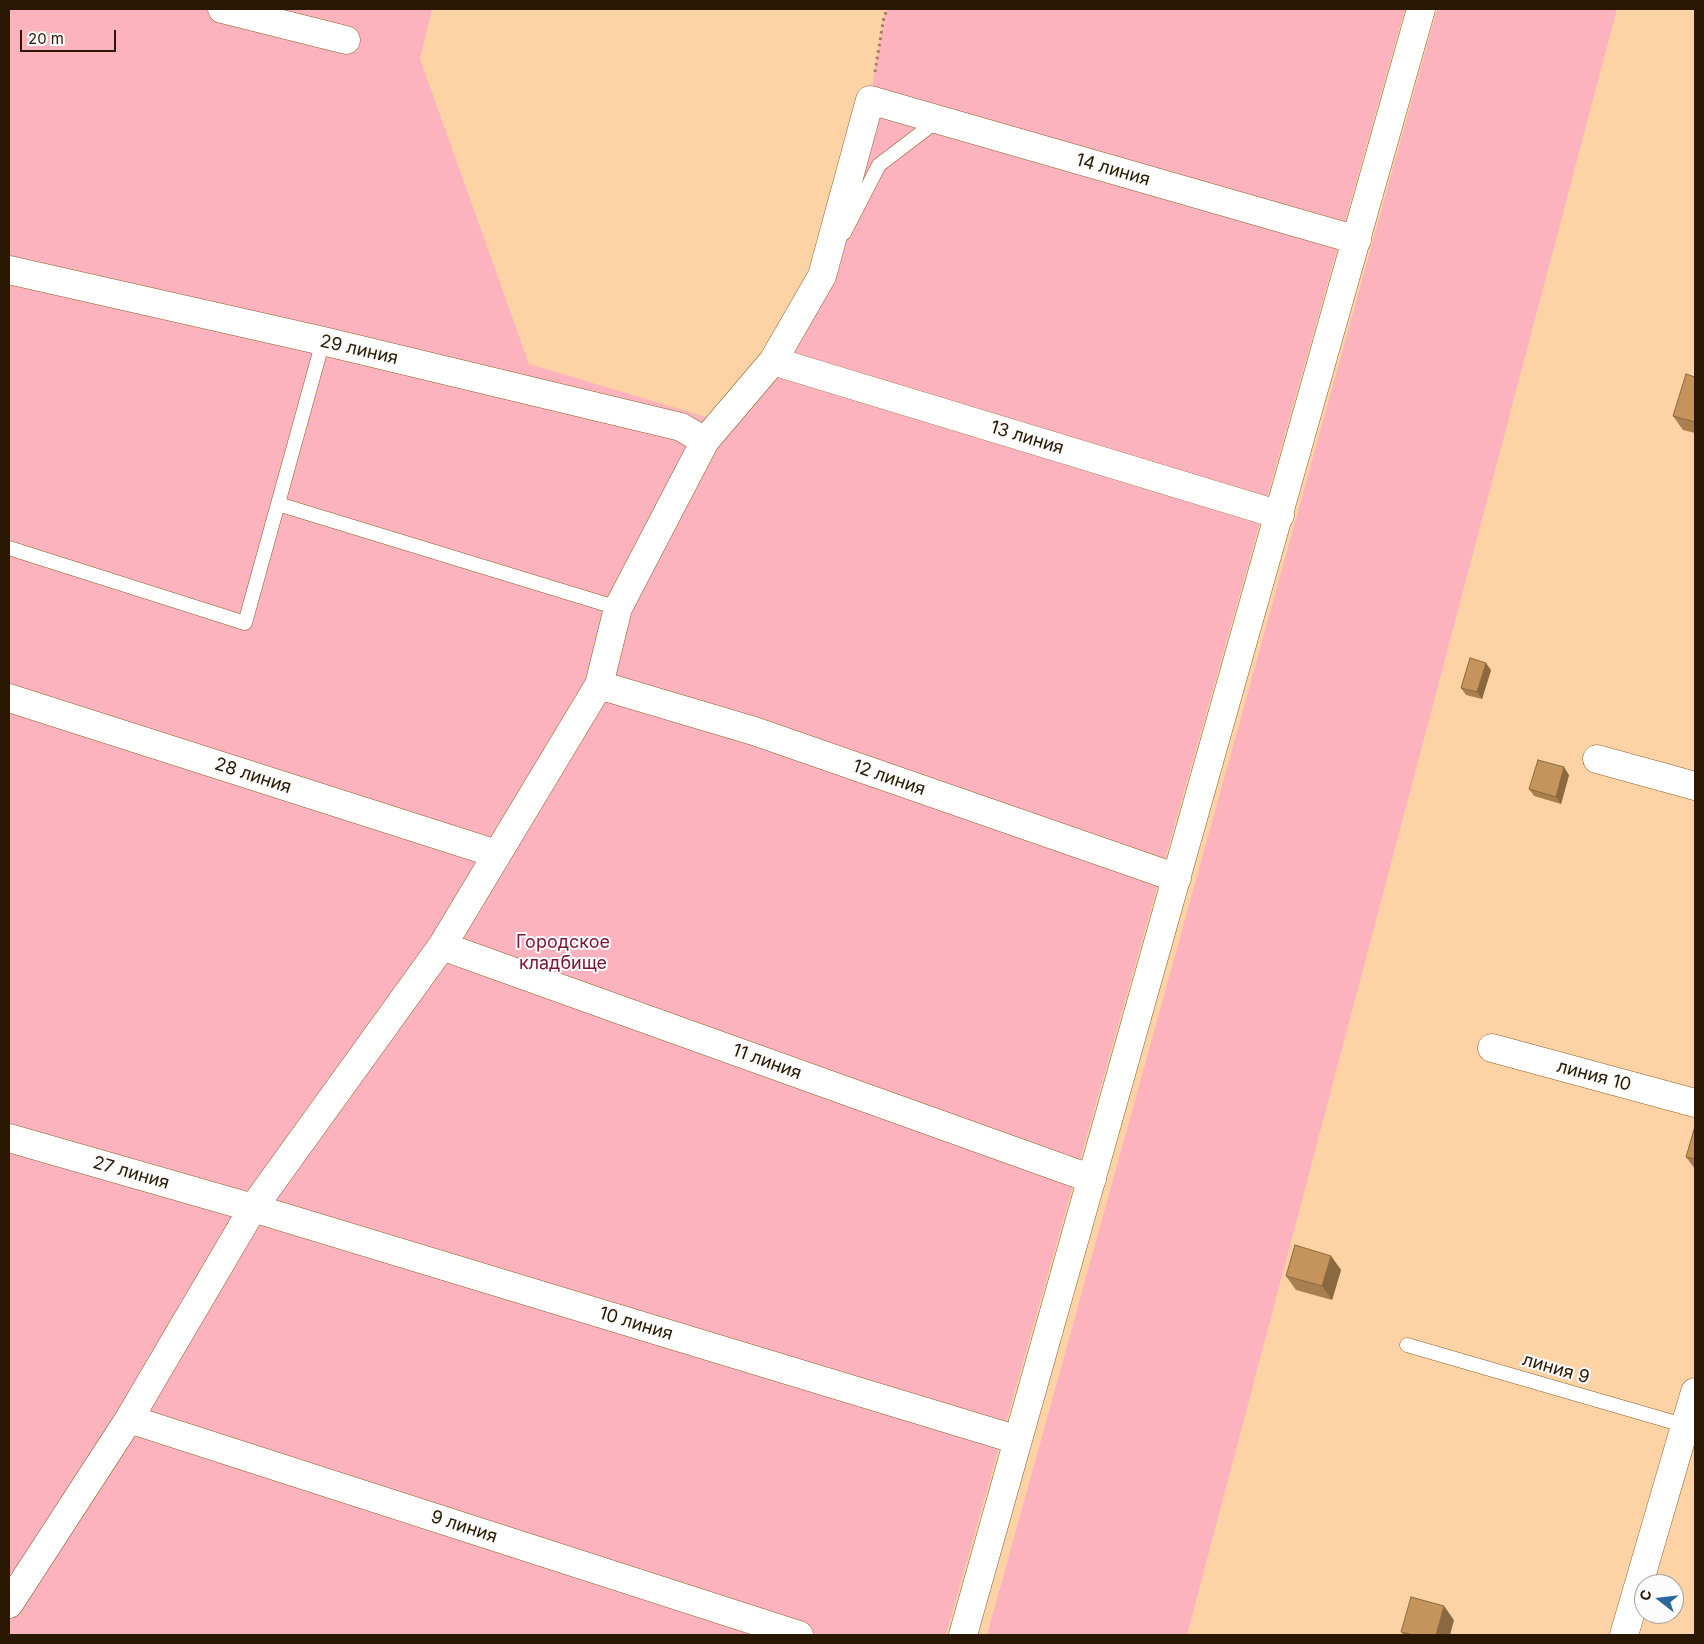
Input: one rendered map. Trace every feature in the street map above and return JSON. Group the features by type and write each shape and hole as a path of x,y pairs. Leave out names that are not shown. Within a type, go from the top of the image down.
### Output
{"street":[{"path":"222,9 346,40"},
{"path":"963,1635 1421,9"},
{"path":"9,1604 130,1419 253,1208 442,946 599,685 618,608 704,440 773,361 822,276 870,100"},
{"name":"14 линия","path":"870,100 1357,240"},
{"name":"29 линия","path":"9,270 323,341 681,427 704,440"},
{"name":"13 линия","path":"773,361 1280,515"},
{"name":"12 линия","path":"599,685 754,731 1177,878"},
{"name":"28 линия","path":"9,698 497,854"},
{"path":"1597,758 1695,786"},
{"name":"11 линия","path":"442,946 1092,1179"},
{"name":"линия 10","path":"1492,1048 1695,1103"},
{"name":"27 линия","path":"9,1138 253,1208"},
{"name":"10 линия","path":"253,1208 1018,1440"},
{"path":"1624,1635 1690,1427 1695,1392"},
{"name":"9 линия","path":"130,1419 799,1635"}],"lane":[{"path":"822,276 879,165 939,119"},
{"path":"9,548 245,623 323,341"},
{"path":"278,504 618,608"},
{"name":"линия 9","path":"1407,1346 1690,1427"}],"path":[{"path":"870,100 884,16 888,9"}],"green space":[{"name":"Городское кладбище","path":"9,9 432,9 420,59 529,364 716,420 810,284 870,100 884,16 888,9 1405,9 946,1635 9,1635"},
{"path":"1437,9 1617,9 1187,1635 987,1635"}],"building":[{"path":"1686,374 1695,377 1695,422 1673,416"},
{"path":"1470,658 1486,663 1477,692 1461,688"},
{"path":"1538,760 1564,767 1556,797 1529,789"},
{"path":"1695,1126 1695,1159 1686,1157"},
{"path":"1295,1245 1331,1256 1322,1286 1286,1276"},
{"path":"1411,1597 1444,1606 1436,1635 1414,1635 1401,1632"}]}
